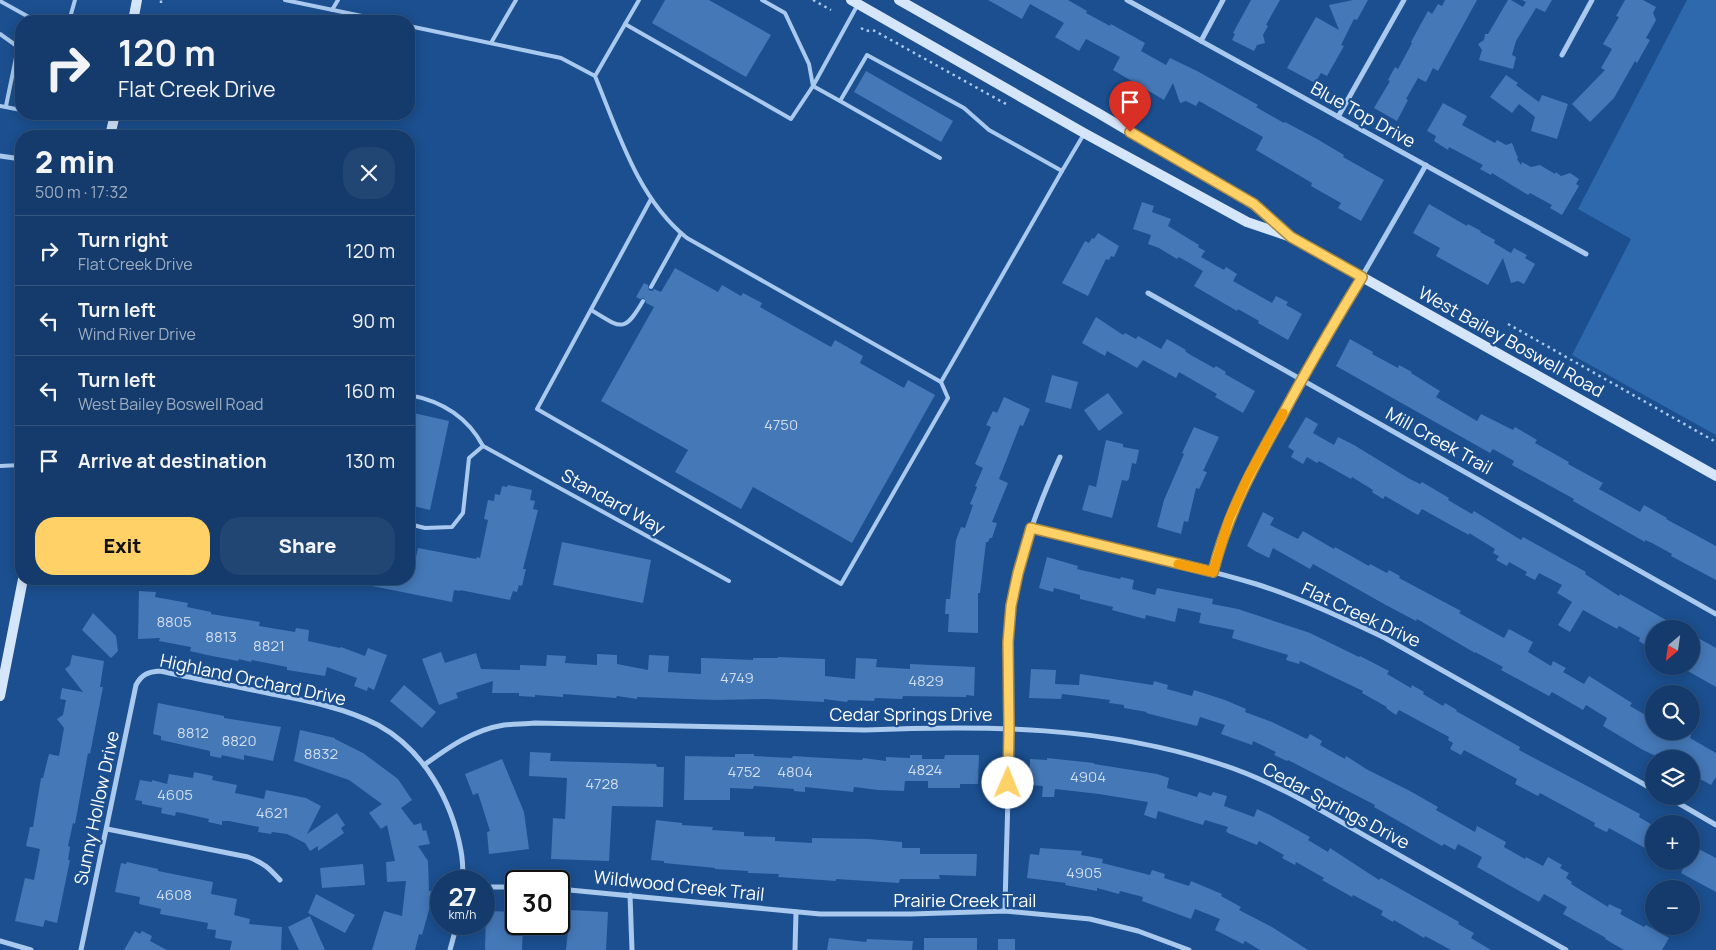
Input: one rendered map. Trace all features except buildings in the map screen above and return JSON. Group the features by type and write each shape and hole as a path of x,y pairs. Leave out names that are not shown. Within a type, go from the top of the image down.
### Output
{"main road":[{"path":"134,15 137,0"},
{"name":"West Bailey Boswell Road","path":"899,0 1254,204 1291,237"},
{"name":"West Bailey Boswell Road","path":"857,1 1084,133 1247,222 1291,237 1716,476"},
{"path":"0,696 22,585"}],"street":[{"name":"Blue Top Drive","path":"1127,0 1586,254"},
{"path":"1201,41 1223,0"},
{"path":"1338,117 1404,0"},
{"path":"1562,54 1592,0"},
{"path":"0,156 15,158"},
{"path":"1213,572 1229,519 1248,477 1302,379 1426,165"},
{"name":"Mill Creek Trail","path":"1148,293 1716,614"},
{"path":"1005,911 1009,728 1008,642 1011,606 1031,528 1060,457"},
{"name":"Flat Creek Drive","path":"1031,528 1213,572 1295,598 1343,618 1385,638 1645,785"},
{"name":"Highland Orchard Drive","path":"144,674 160,671 300,700 344,711 378,725 404,743 424,765 444,797 455,823 462,853 463,870"},
{"name":"Sunny Hollow Drive","path":"81,950 136,685 144,674"},
{"name":"Cedar Springs Drive","path":"424,765 454,743 479,731 504,725 535,723 865,730 1009,728 1110,738 1176,752 1220,764 1292,794 1566,950"},
{"path":"1682,805 1716,825"},
{"path":"107,829 248,857 268,866 280,880"},
{"name":"Wildwood Creek Trail","path":"570,890 796,912"},
{"path":"630,895 632,950"},
{"name":"Prairie Creek Trail","path":"796,912 820,914 911,914 1005,911 1090,919 1138,930 1189,950"},
{"path":"795,950 796,912"},
{"path":"450,950 454,935"},
{"path":"0,941 31,950"}],"lane":[{"path":"71,15 75,0"},
{"path":"285,0 302,2 357,15"},
{"path":"332,10 338,0"},
{"path":"491,44 516,0"},
{"path":"596,76 639,0"},
{"path":"762,0 785,13 810,64 813,86"},
{"path":"0,1 25,15"},
{"path":"625,24 792,119 813,86 857,1"},
{"path":"415,27 561,58 596,76 623,146 652,199 674,228 941,382 948,398 841,584 537,410 652,199"},
{"path":"0,34 15,44"},
{"path":"840,101 867,55 964,108 989,130 1062,171"},
{"path":"6,106 15,69"},
{"path":"813,86 940,158"},
{"path":"0,106 15,108"},
{"path":"941,382 1084,133"},
{"path":"651,287 681,233"},
{"path":"591,310 612,322 627,324 643,301"},
{"name":"Standard Way","path":"415,396 423,397 454,411 475,431 483,446 729,581"},
{"path":"415,525 426,528 452,527 463,513 469,458 483,446"},
{"path":"0,466 15,465"}],"path":[{"path":"813,0 831,10"},
{"path":"861,28 866,31 873,30 1010,106"},
{"path":"1508,324 1716,442"}],"shaded area":[{"path":"1687,0 1716,0 1716,435 1572,355 1631,239 1578,209"}],"slow traffic":[{"path":"1178,564 1213,572 1229,519 1248,477 1283,413"}],"route":[{"path":"1008,783 1008,642 1011,606 1031,528 1213,572 1229,519 1248,477 1302,379 1362,277 1291,237 1254,204 1130,132"}]}
